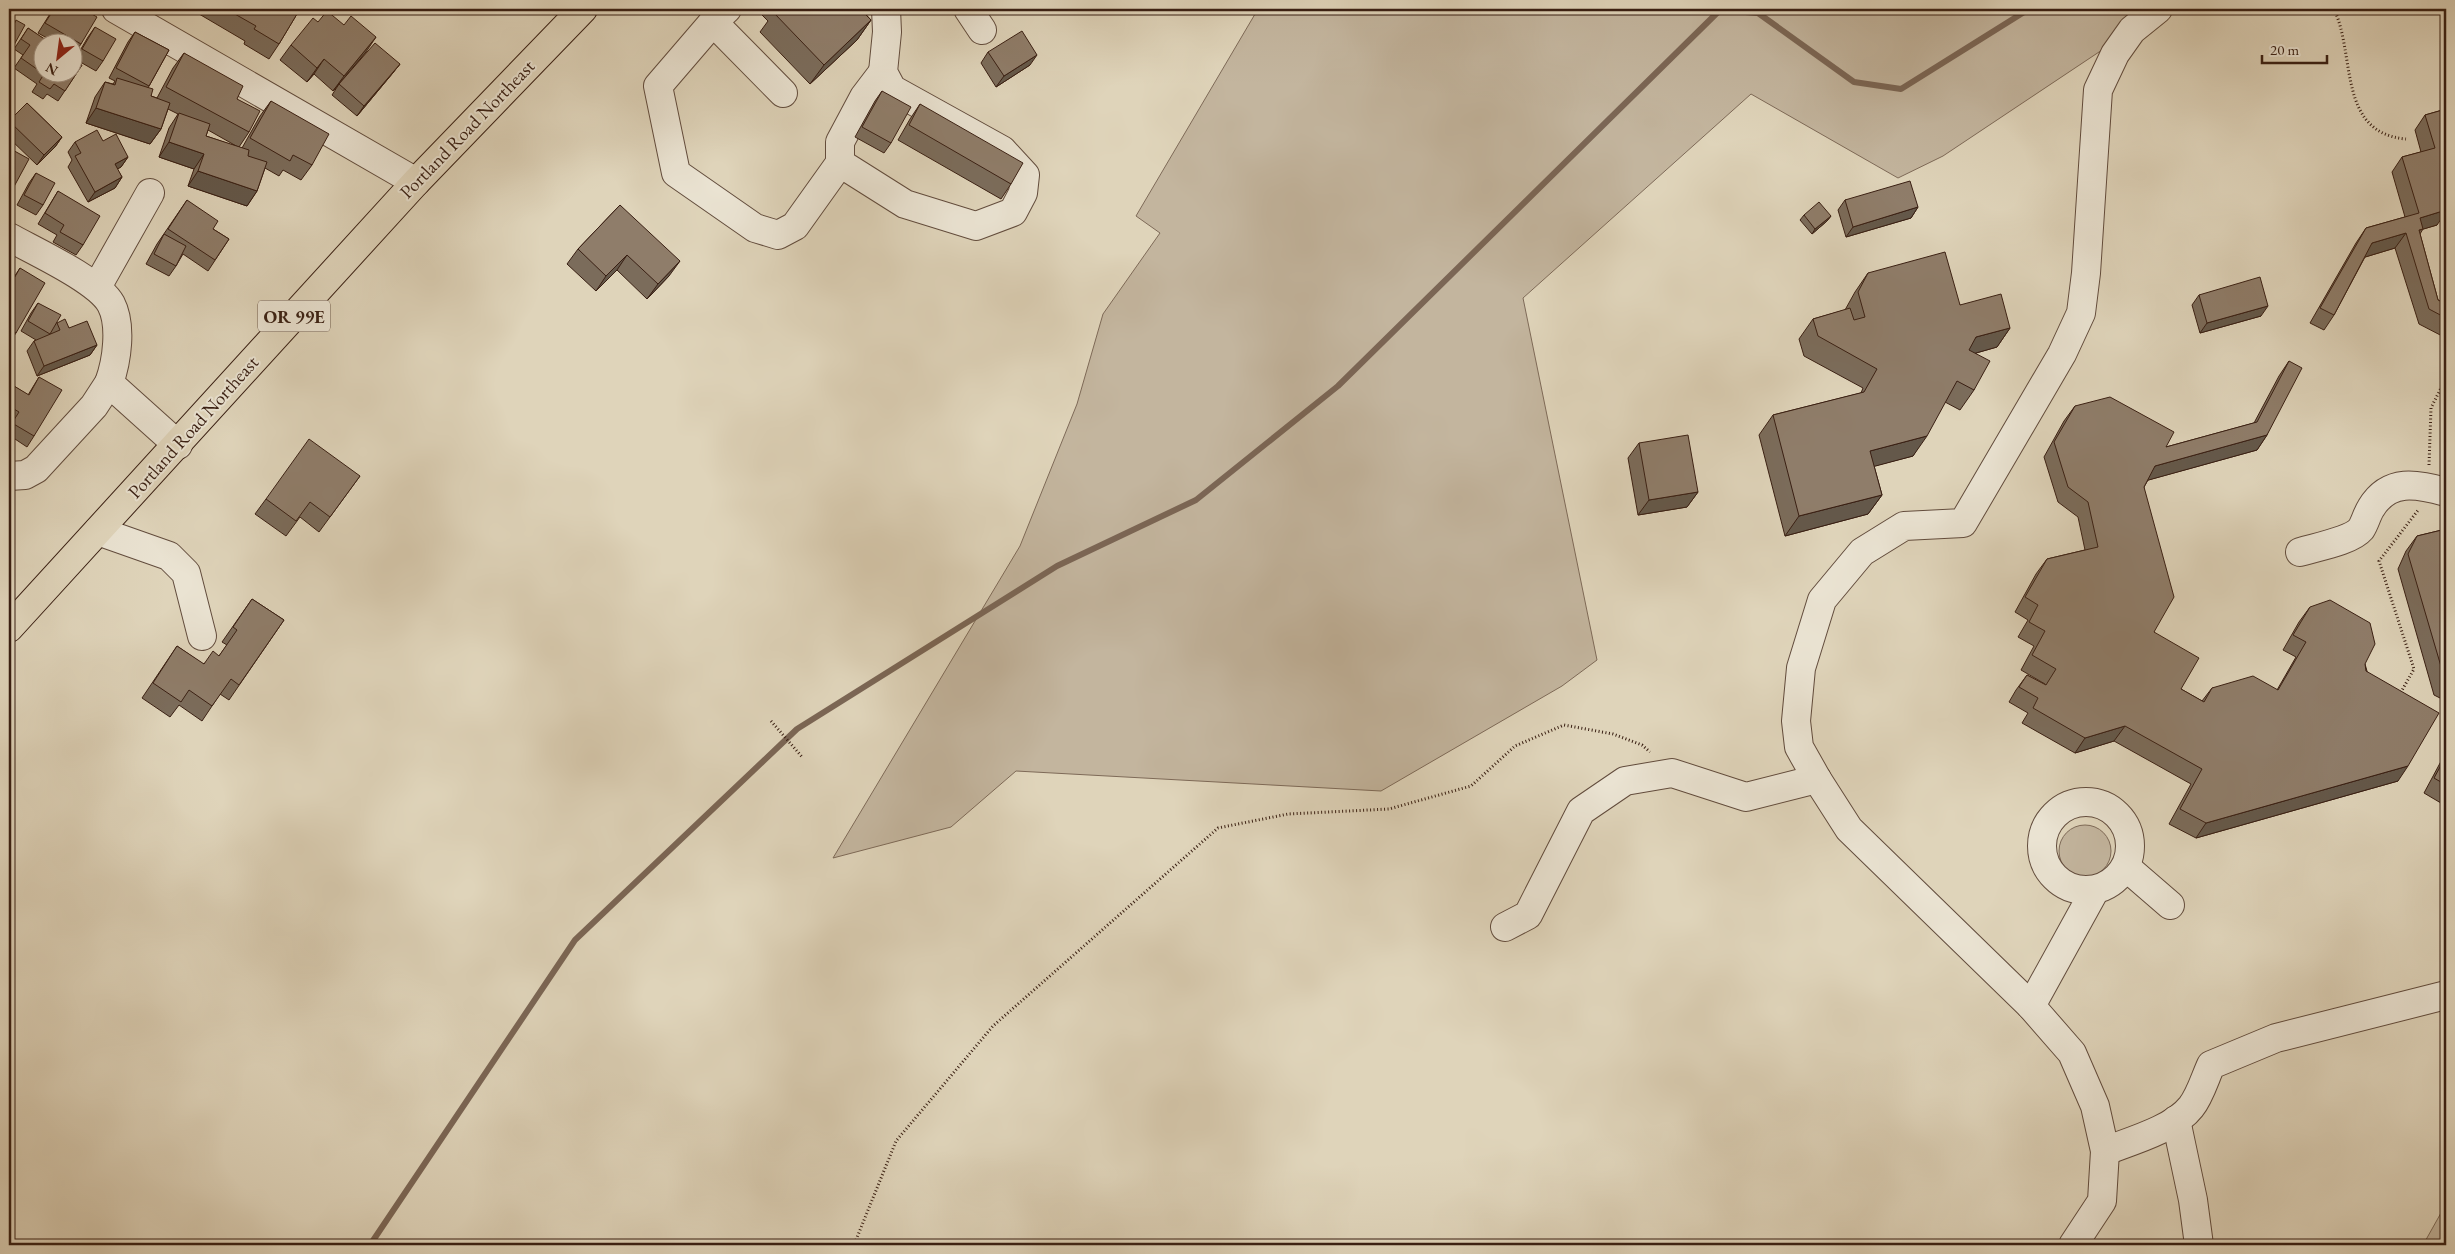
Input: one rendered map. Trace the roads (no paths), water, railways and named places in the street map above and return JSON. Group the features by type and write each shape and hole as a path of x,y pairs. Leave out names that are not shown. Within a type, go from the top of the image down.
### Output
{"main road":[{"name":"Portland Road Northeast","path":"9,628 416,182 583,9"}],"lane":[{"path":"116,9 416,182"},
{"path":"783,93 720,15 658,86 676,173 756,228 778,235 794,226 840,163 840,142 864,97 883,72 887,32 886,9"},
{"path":"2073,1245 2102,1201 2105,1152 2096,1106 2072,1053 2031,1006 1849,829 1816,779 1799,747 1796,720 1801,668 1822,600 1862,552 1904,526 1963,523 2062,354 2081,313 2086,273 2098,90 2115,54 2132,30 2158,9"},
{"path":"840,163 905,204 976,226 1013,212 1023,193 1025,175 1002,150 892,90 883,72"},
{"path":"97,287 150,192"},
{"path":"9,237 97,287 110,302 115,315 116,349 114,370 109,383 94,406 36,469 25,476 9,476"},
{"path":"109,383 178,445"},
{"path":"2300,552 2349,537 2361,529 2371,507 2383,492 2400,485 2437,490"},
{"path":"98,531 169,556 186,572 202,636"},
{"path":"1505,927 1528,915 1581,811 1625,781 1672,773 1746,797 1816,779"},
{"path":"2087,802 2102,805 2114,812 2124,824 2129,838 2130,852 2126,867 2118,878 2107,886 2095,890 2080,891 2066,886 2054,877 2045,865 2041,850 2042,836 2048,822 2059,811 2072,804 2087,802"},
{"path":"2126,867 2170,904"},
{"path":"2031,1006 2095,890"},
{"path":"2105,1152 2154,1132 2176,1120 2191,1107 2210,1065 2276,1038 2446,995"},
{"path":"2176,1120 2193,1200 2199,1245"}],"waterway":[{"path":"370,1245 575,940 797,729 1057,566 1196,500 1338,386 1720,10 1758,13 1854,82 1901,89 2029,9"}]}
